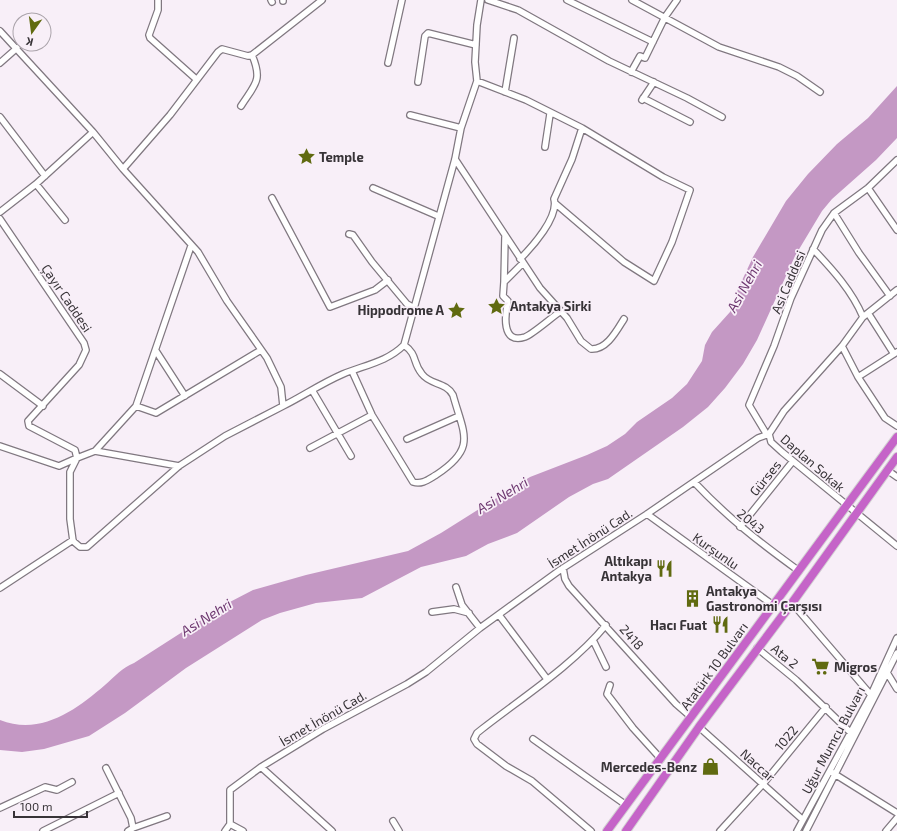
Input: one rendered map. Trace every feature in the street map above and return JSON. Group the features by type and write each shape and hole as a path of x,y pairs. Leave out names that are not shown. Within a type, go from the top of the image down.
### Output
{"highway":[{"name":"Atatürk 10 Bulvarı","path":"607,831 897,438"},
{"name":"Atatürk 10 Bulvarı","path":"629,830 699,727 792,603 897,457"}],"street":[{"path":"158,0 158,10 149,35 150,38 196,80"},
{"path":"123,168 170,115 196,80 222,49 248,56 252,55 322,0"},
{"path":"388,63 402,0"},
{"path":"0,374 43,406 28,421 29,426 75,450 77,458 70,472 70,519 73,540 78,546 87,547 179,466 225,436 312,390 352,371 382,361 396,353 404,344 438,216 455,159 461,128 477,81 476,45 477,25 481,0"},
{"path":"488,0 518,10 632,72 722,118"},
{"path":"567,0 653,42"},
{"path":"632,0 718,47 779,67 797,76 820,92"},
{"path":"632,72 640,56 645,58 665,17 676,0"},
{"path":"0,31 12,44"},
{"path":"418,82 425,36 428,33 476,45"},
{"path":"505,92 514,38"},
{"path":"0,62 12,52"},
{"path":"20,52 93,132 191,246 198,252 227,301 261,350 282,387 283,406"},
{"path":"241,106 258,77 258,70 252,55"},
{"path":"477,81 526,100 550,114 582,128 663,177 690,190 672,242 654,281 624,262 556,204"},
{"path":"654,82 642,99 690,122"},
{"path":"545,147 550,114"},
{"path":"410,115 461,128"},
{"path":"0,117 45,176"},
{"path":"504,282 536,244 554,212 556,204 554,199 572,159 582,128"},
{"path":"0,212 36,184 93,132"},
{"path":"455,159 521,261 584,344 593,349 599,348 610,339 624,319"},
{"name":"Asi Caddesi","path":"768,435 749,405 774,346 791,298 813,249 822,230 834,213 868,188 897,160"},
{"path":"36,184 65,220"},
{"path":"374,188 438,216"},
{"path":"868,188 897,230"},
{"path":"272,198 330,307 375,290 388,280"},
{"path":"834,213 859,253 890,296"},
{"name":"Çayır Caddesi","path":"0,219 84,343 86,350 80,365 43,406"},
{"path":"349,234 353,235 372,262 407,304 414,308"},
{"path":"506,236 503,296 508,301 504,319 507,331 514,337 524,337 561,312"},
{"path":"0,446 59,466 95,451 136,406 191,246"},
{"path":"813,249 835,273 895,353 858,377"},
{"path":"768,435 784,411 842,346 866,315 897,290"},
{"path":"352,371 372,415 413,482 422,482 436,474 460,454 465,441 453,395 449,388 434,382 422,374 414,354 404,344"},
{"path":"842,346 858,377 885,418 897,426"},
{"path":"156,350 185,396"},
{"path":"136,406 156,413 261,350"},
{"path":"312,390 351,456"},
{"path":"310,448 372,415"},
{"path":"407,439 459,416"},
{"name":"Daplan Sokak","path":"768,435 772,442 793,461 897,546"},
{"name":"İsmet İnönü Cad.","path":"230,824 230,790 261,767 323,729 407,684 426,672 480,628 563,568 648,514 758,438 768,435"},
{"path":"95,451 179,466"},
{"name":"Gürses","path":"740,527 793,461"},
{"path":"888,470 897,477"},
{"name":"2043","path":"694,482 740,527 799,571"},
{"name":"Kurşunlu","path":"648,514 773,605"},
{"path":"0,588 73,540"},
{"name":"2418","path":"563,568 565,579 569,586 606,625 676,704 691,717"},
{"path":"456,587 462,604 480,628"},
{"path":"792,603 871,695"},
{"path":"432,612 454,609 469,614"},
{"path":"499,615 547,679"},
{"path":"592,831 557,801 477,744 474,739 477,733 565,666 593,640 606,625"},
{"name":"Uğur Mumcu Bulvarı","path":"797,831 871,695 897,638"},
{"path":"593,640 606,667"},
{"name":"Ata 2","path":"757,648 826,707 850,732"},
{"name":"Uğur Mumcu Bulvarı","path":"807,831 897,653"},
{"path":"883,666 897,689"},
{"path":"610,685 607,694 633,728 661,759"},
{"name":"1022","path":"720,831 763,784 826,707"},
{"name":"Naccar","path":"699,727 763,784 801,822 807,831"},
{"path":"533,740 626,805"},
{"path":"261,767 332,831"},
{"path":"106,768 131,818 131,830 167,816"},
{"path":"829,770 897,813"},
{"path":"0,808 45,787 57,790 72,782"},
{"path":"43,831 119,793"},
{"path":"886,831 897,818"},
{"path":"393,820 399,831"},
{"path":"225,831 230,824 243,831"}],"water":[{"name":"Asi Nehri","path":"897,86 897,138 876,160 832,199 822,211 795,256 757,340 743,364 708,407 683,427 608,479 593,484 569,497 517,533 488,544 466,556 421,567 362,598 316,603 280,613 262,620 186,668 125,713 89,736 44,749 22,752 0,750 0,720 15,724 30,725 44,723 57,718 82,703 126,667 226,604 253,590 306,575 408,551 441,533 530,477 607,446 625,434 637,422 672,398 687,384 702,361 705,345 712,332 730,312 738,289 753,257 786,201 808,174 837,144 868,118"}],"place":[{"name":"Temple","path":"306,157"},
{"name":"Antakya Sirki","path":"497,306"},
{"name":"Hippodrome A","path":"457,310"},
{"name":"Altıkapı Antakya","path":"665,568"},
{"name":"Antakya Gastronomi Çarşısı","path":"693,598"},
{"name":"Hacı Fuat","path":"720,625"},
{"name":"Migros","path":"821,667"},
{"name":"Mercedes-Benz","path":"710,767"}]}
